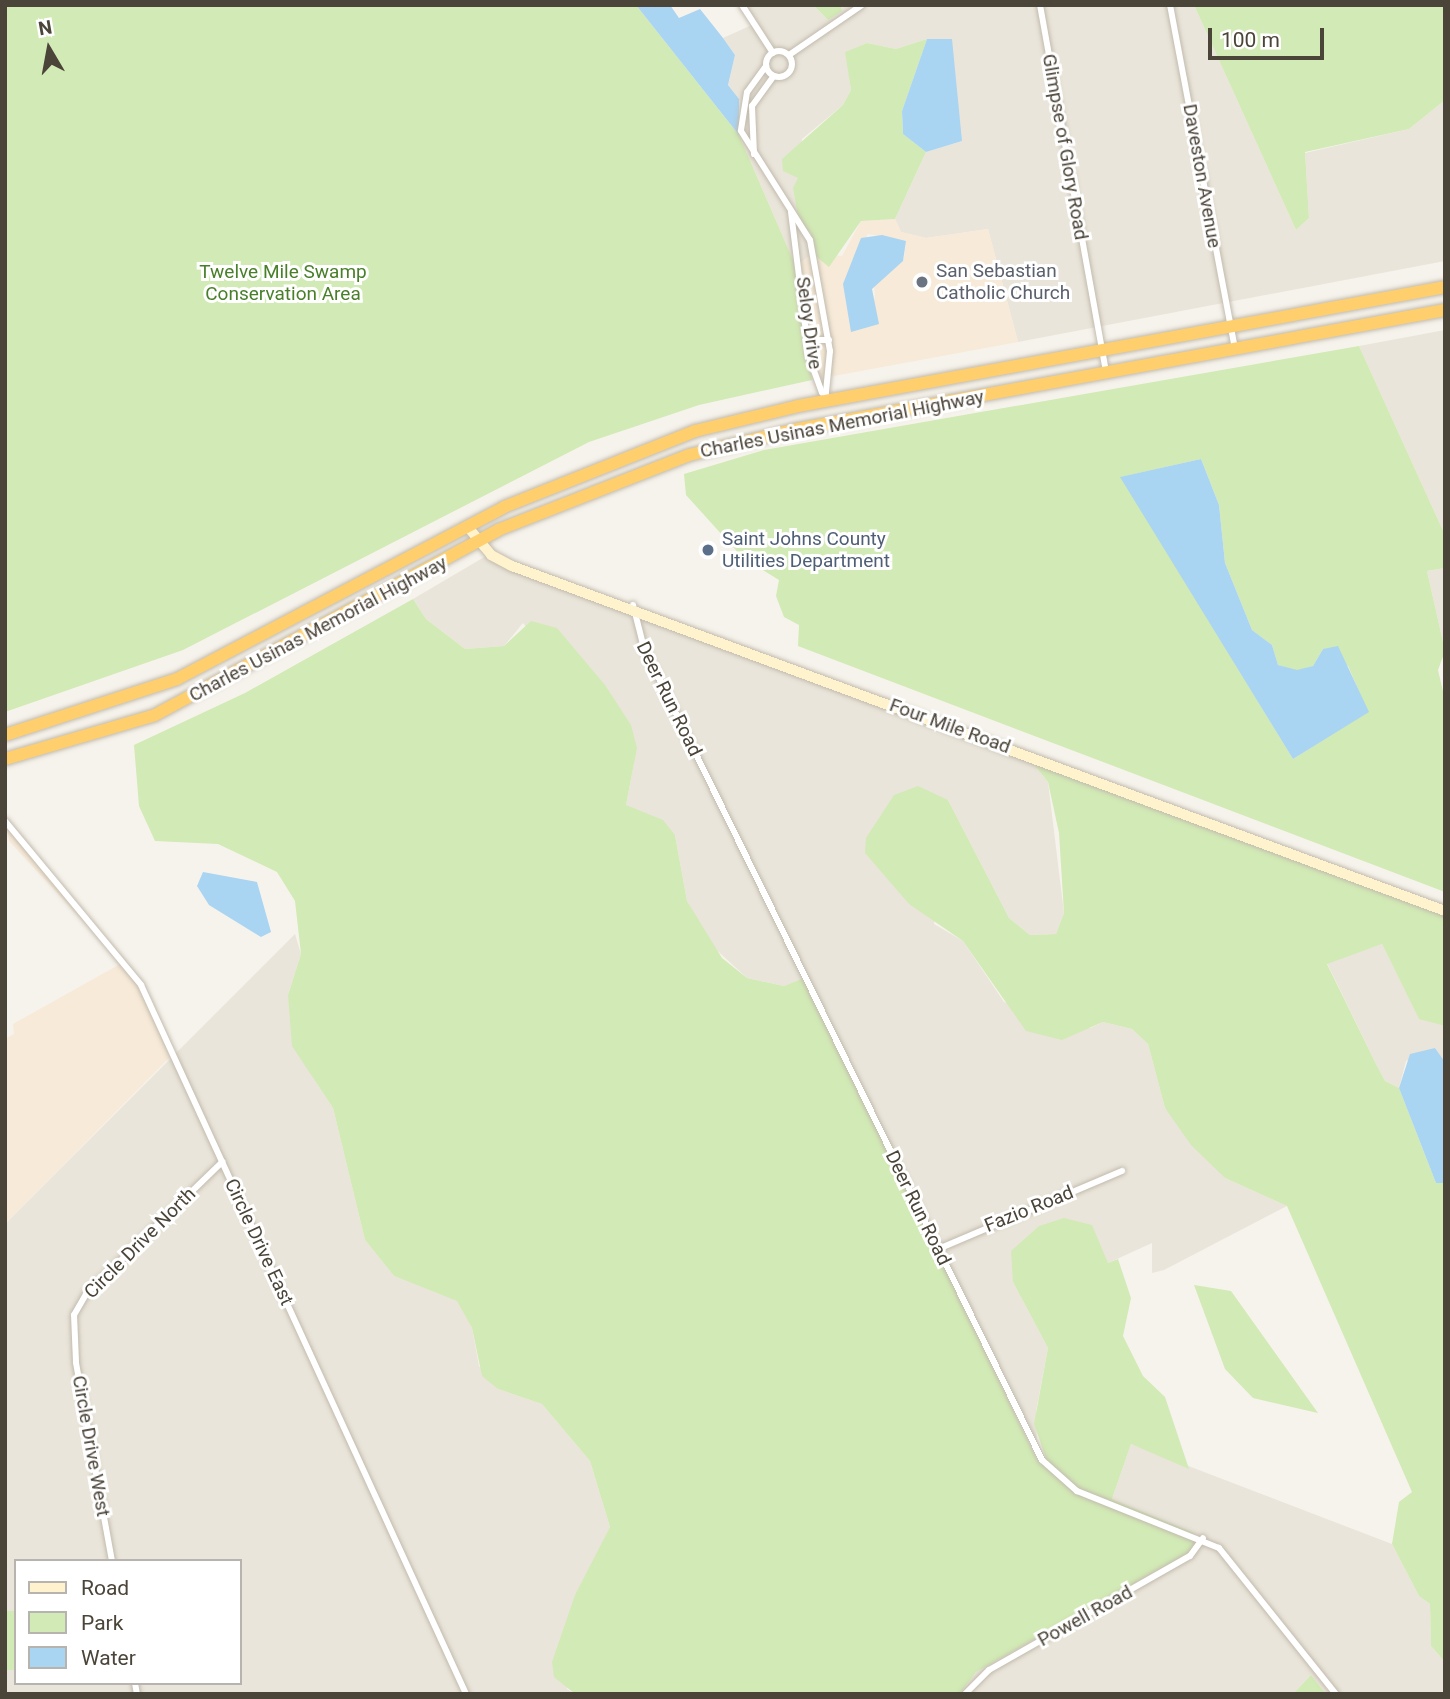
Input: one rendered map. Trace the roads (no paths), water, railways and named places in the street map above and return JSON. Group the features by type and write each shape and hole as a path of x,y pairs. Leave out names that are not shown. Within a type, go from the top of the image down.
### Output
{"highway":[{"name":"Charles Usinas Memorial Highway","path":"5,736 177,679 467,526 573,475 667,440 825,402 1445,287"},
{"name":"Charles Usinas Memorial Highway","path":"5,759 73,744 181,703 479,542 568,498 715,447 1445,310"},
{"path":"715,447 820,418 825,402"}],"main road":[{"name":"Four Mile Road","path":"467,526 479,542 512,566 633,605 1445,911"}],"street":[{"path":"741,5 773,52 789,55 862,5"},
{"name":"Glimpse of Glory Road","path":"1040,5 1106,372"},
{"name":"Daveston Avenue","path":"1170,5 1234,348"},
{"name":"Seloy Drive","path":"773,52 747,92 740,120 755,159 791,210 813,250 829,340 825,402"},
{"path":"755,159 752,106 774,76 790,72 789,55"},
{"path":"766,66 774,76"},
{"name":"Seloy Drive","path":"791,210 808,340 825,402"},
{"path":"808,340 829,340"},
{"name":"Deer Run Road","path":"633,605 644,648 1047,1468 1077,1491 1203,1538 1227,1556 1336,1694"},
{"name":"Circle Drive East","path":"5,821 133,971 466,1694"},
{"name":"Circle Drive North","path":"72,1331 86,1294 222,1162"},
{"name":"Fazio Road","path":"938,1249 1122,1171"},
{"name":"Circle Drive West","path":"72,1331 112,1559"},
{"name":"Powell Road","path":"965,1694 989,1670 1190,1556 1203,1538"}],"water":[{"path":"636,5 670,5 679,18 700,9 723,38 735,55 728,85 739,99 739,135"},
{"path":"927,39 952,39 962,141 926,152 903,134 902,111"},
{"path":"882,235 906,241 903,261 872,289 879,324 851,332 843,284 861,238"},
{"path":"1201,459 1219,505 1225,563 1252,630 1272,645 1278,665 1297,670 1313,666 1323,649 1338,646 1369,712 1293,759 1120,477"},
{"path":"203,872 257,882 271,932 261,937 209,905 197,886"},
{"path":"1435,1048 1445,1062 1445,1183 1436,1183 1399,1088 1410,1054"}],"place":[{"name":"San Sebastian Catholic Church","path":"922,282"},
{"name":"Saint Johns County Utilities Department","path":"708,550"}],"park label":[{"name":"Twelve Mile Swamp Conservation Area","path":"283,283"}]}
